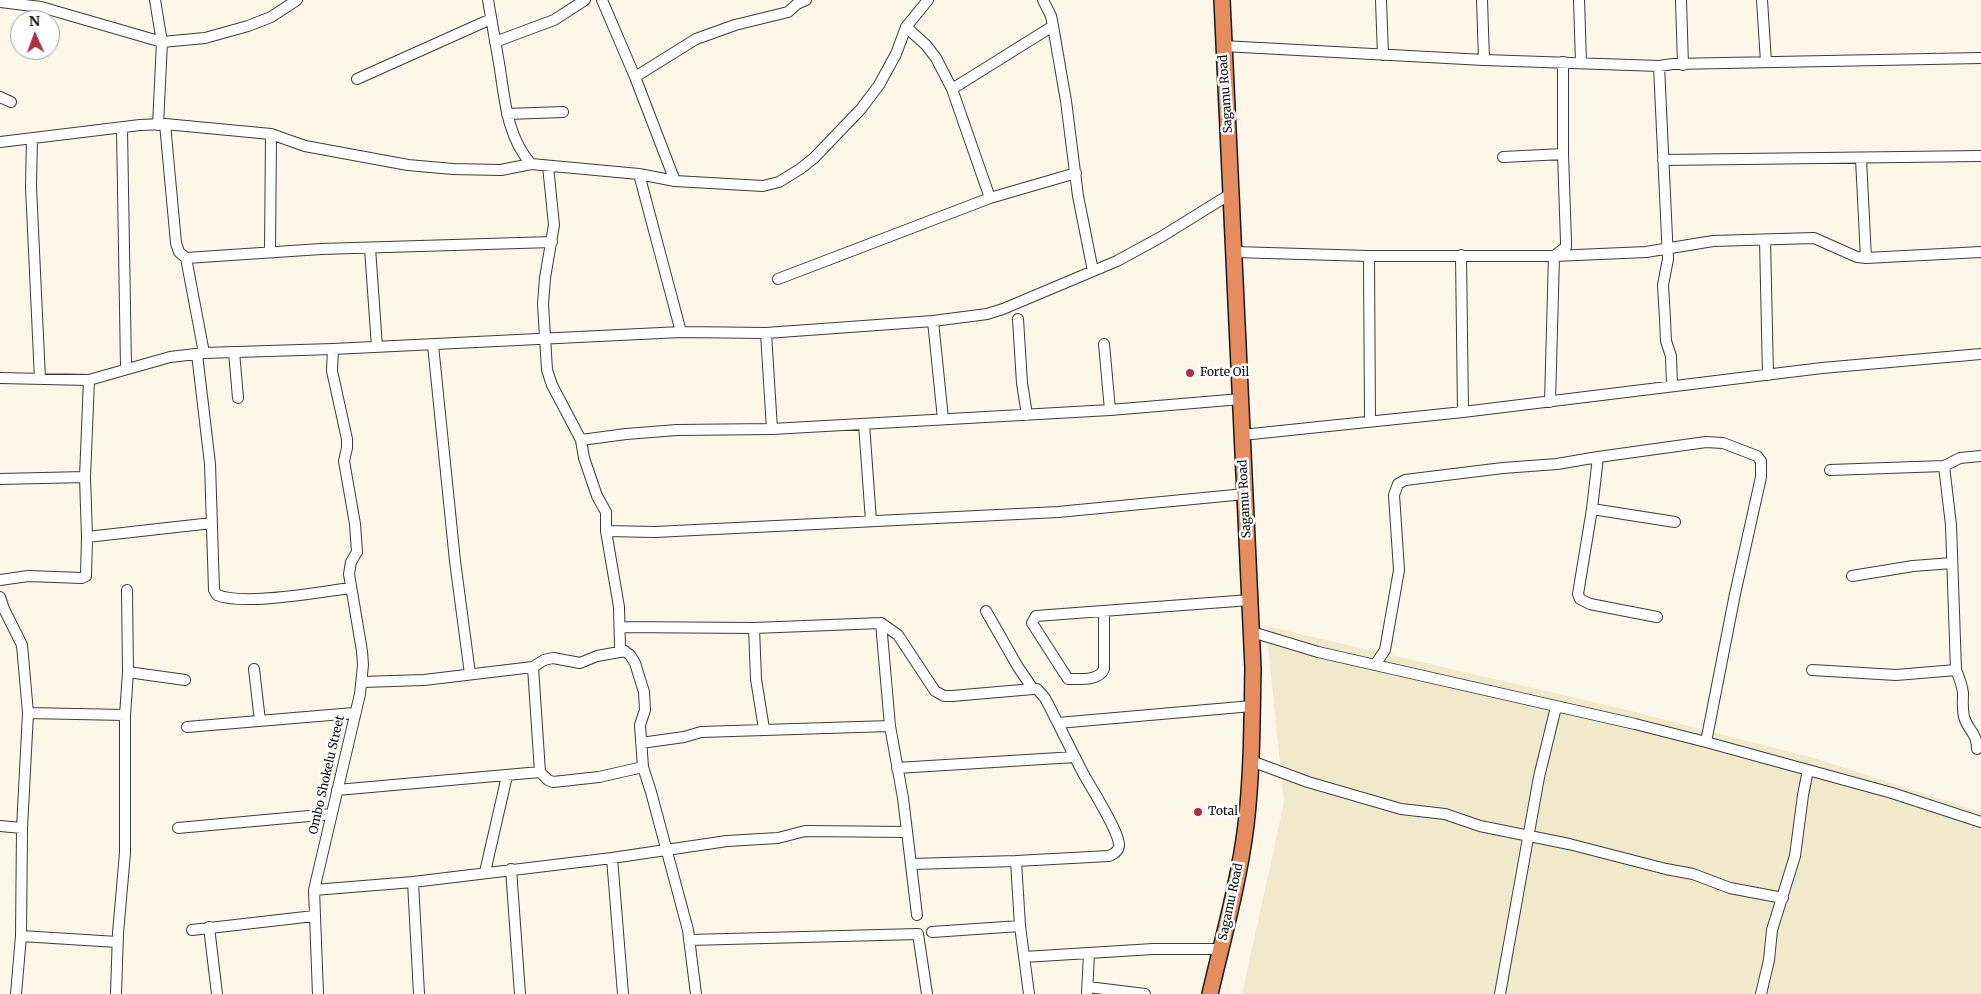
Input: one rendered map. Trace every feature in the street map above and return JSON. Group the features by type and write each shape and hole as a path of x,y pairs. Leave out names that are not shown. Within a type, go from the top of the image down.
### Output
{"highway":[{"name":"Sagamu Road","path":"1210,994 1246,826 1251,761 1254,668 1222,0"}],"street":[{"path":"155,0 162,42 161,125 176,244 179,252 186,258 201,354 210,464 214,590 217,595 224,598 252,599 350,588"},
{"path":"0,2 42,4 162,42 206,38 248,26 271,17 297,0"},
{"path":"488,0 507,114 520,149 531,164"},
{"path":"495,42 554,20 585,0"},
{"path":"602,0 636,77 675,181"},
{"path":"636,77 696,40 735,25 788,12 797,4 806,0"},
{"path":"0,142 140,125 161,125 271,134 305,146 408,164 453,169 501,170 531,164 638,174 675,181 764,186 780,182 814,158 861,109 880,85 896,54 906,26 928,0"},
{"path":"1043,0 1051,16 1053,26 1066,101 1078,196 1093,271"},
{"path":"1381,0 1383,55"},
{"path":"1482,0 1484,60"},
{"path":"1579,0 1581,62"},
{"path":"1681,0 1683,65"},
{"path":"1762,0 1766,62"},
{"path":"357,79 491,19"},
{"path":"906,26 926,45 936,58 952,89 990,198"},
{"path":"952,89 1053,26"},
{"path":"1223,46 1484,60 1660,66 1981,58"},
{"path":"1554,256 1566,247 1563,62"},
{"path":"1660,66 1662,160 1668,258 1663,285 1672,386"},
{"path":"0,97 10,102"},
{"path":"507,114 562,112"},
{"path":"122,128 126,368"},
{"path":"270,252 271,134"},
{"path":"32,138 32,196 40,379"},
{"path":"1503,157 1563,154"},
{"path":"1662,160 1981,156"},
{"path":"1861,159 1866,258"},
{"path":"548,166 554,206 554,225 544,289 547,370 552,385 581,440 584,458 597,496 606,512 606,531 619,607 620,648 626,651 635,663 644,692 645,710 640,726 643,767 690,940 696,994"},
{"path":"778,279 990,198 1076,173"},
{"path":"638,174 681,332"},
{"path":"0,378 89,380 170,357 201,354 434,345 681,332 766,333 934,321 987,314 1117,261 1161,237 1232,193"},
{"path":"1235,252 1369,256 1554,256 1646,252 1712,240 1814,238 1856,257 1866,258 1981,252"},
{"path":"1765,240 1768,375"},
{"path":"186,258 270,252 552,242"},
{"path":"370,248 377,347"},
{"path":"1461,255 1463,412"},
{"path":"1369,256 1370,422"},
{"path":"1550,402 1554,256"},
{"path":"1018,319 1022,383 1027,415"},
{"path":"934,321 943,419"},
{"path":"766,333 772,429"},
{"path":"1104,344 1110,410"},
{"path":"434,345 455,561 470,674"},
{"name":"Ombo Shokelu Street","path":"318,994 314,890 362,682 362,651 349,574 351,562 357,552 357,546 344,461 347,439 332,371 333,349"},
{"path":"234,352 238,398"},
{"path":"1242,435 1550,402 1822,368 1981,354"},
{"path":"0,580 28,576 82,578 86,576 85,477 89,380"},
{"path":"581,440 677,430 772,429 864,424 1110,410 1241,399"},
{"path":"864,424 871,522"},
{"path":"1375,665 1385,650 1399,570 1394,503 1394,495 1398,484 1405,480 1503,468 1557,464 1672,446 1719,442 1757,456 1761,461 1761,477 1735,594 1706,742"},
{"path":"1830,470 1944,466 1960,458 1981,456"},
{"path":"1598,457 1592,509 1578,588 1580,599 1590,604 1657,617"},
{"path":"1944,466 1951,526 1956,670 1963,693 1962,707 1964,717 1966,724 1976,737 1978,749"},
{"path":"0,479 85,477"},
{"path":"606,531 655,532 1058,512 1245,494"},
{"path":"1592,509 1675,522"},
{"path":"87,537 212,523"},
{"path":"1852,576 1952,562"},
{"path":"116,994 117,942 125,853 128,672 127,590"},
{"path":"0,597 22,645 28,713 22,828 21,936 16,994"},
{"path":"1104,612 1104,669 1102,674 1096,677 1068,679 1044,644 1032,622 1036,616 1250,600"},
{"path":"986,611 1033,689"},
{"path":"620,628 754,628 881,623 898,635 935,691 940,694 952,696 1037,688 1042,692 1107,816 1119,845 1116,853 1109,856 1016,861 911,864"},
{"path":"881,623 890,726 903,798 917,915"},
{"path":"754,628 756,679 764,729"},
{"path":"1252,632 1318,652 1706,742 1892,793 1981,822"},
{"path":"1385,650 1391,669"},
{"path":"362,682 424,680 533,667 544,660 553,658 580,663 597,656 626,651"},
{"path":"533,667 540,772 548,780 553,782 599,777 643,767"},
{"path":"254,669 260,721"},
{"path":"1812,670 1896,675 1956,670"},
{"path":"128,672 184,680"},
{"path":"1058,723 1252,706"},
{"path":"1500,994 1539,776 1556,707"},
{"path":"187,727 354,712"},
{"path":"28,713 126,715"},
{"path":"642,743 684,738 701,732 890,726"},
{"path":"897,768 1075,757"},
{"path":"1251,761 1308,782 1401,809 1445,814 1480,826 1569,844 1666,869 1694,874 1730,888 1783,898"},
{"path":"1761,994 1769,960 1772,930 1795,856 1808,770"},
{"path":"337,790 540,772"},
{"path":"485,872 507,776"},
{"path":"178,828 331,814"},
{"path":"0,826 22,828"},
{"path":"314,890 413,882 612,858 727,841 778,838 805,831 906,832"},
{"path":"612,858 623,994"},
{"path":"1016,861 1020,926 1029,994"},
{"path":"511,869 520,994"},
{"path":"413,882 419,994"},
{"path":"192,930 314,916"},
{"path":"932,932 1020,926"},
{"path":"209,927 217,994"},
{"path":"690,940 918,934 926,994"},
{"path":"21,936 117,942"},
{"path":"1024,956 1089,954 1152,948 1221,949"},
{"path":"1089,954 1088,991 1127,990 1145,994"}],"shaded area":[{"path":"1266,626 1623,709 1817,759 1981,812 1981,994 1242,994 1284,803"}],"place":[{"name":"Forte Oil","path":"1190,373"},
{"name":"Total","path":"1198,812"}]}
